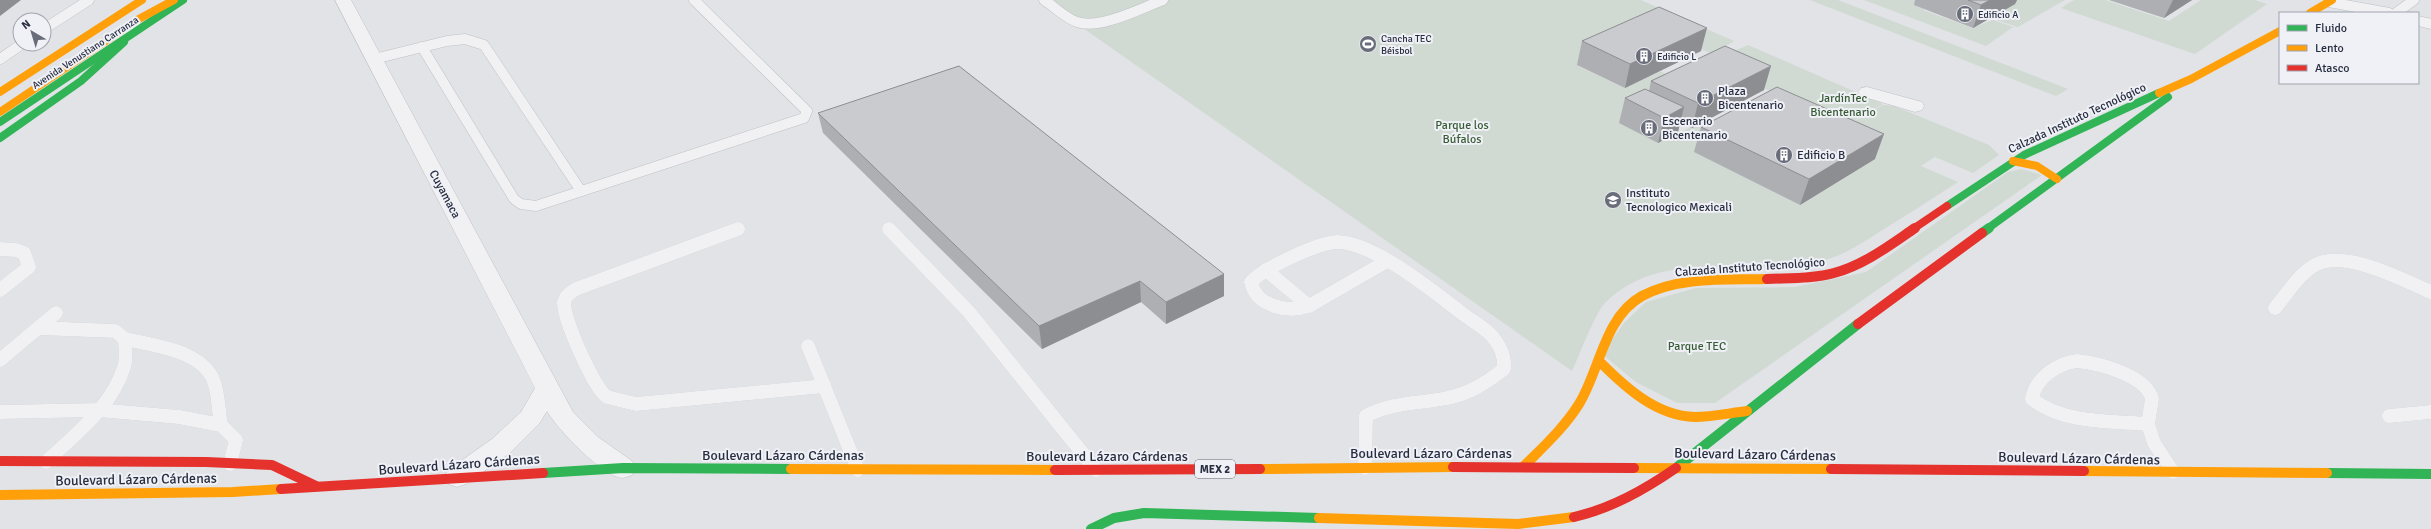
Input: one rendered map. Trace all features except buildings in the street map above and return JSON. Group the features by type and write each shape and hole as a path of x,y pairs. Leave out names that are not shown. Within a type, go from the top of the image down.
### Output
{"main road":[{"name":"Avenida Venustiano Carranza","path":"0,92 142,0"},
{"path":"0,112 137,20 174,0"},
{"name":"Avenida Venustiano Carranza","path":"0,122 183,0"},
{"path":"2312,12 2331,1"},
{"name":"Calzada Instituto Tecnológico","path":"1523,466 1562,426 1576,408 1586,392 1619,315 1628,304 1640,295 1669,285 1689,282 1810,277 1847,269 1857,265 2013,161 2115,111 2192,79 2279,32"},
{"path":"0,138 81,81 134,33"},
{"name":"Calzada Instituto Tecnológico","path":"1091,529 1114,518 1144,513 1518,524 1588,516 1608,509 1629,500 1676,468 1863,320 2192,79"},
{"path":"2013,161 2036,165 2046,170 2057,179"},
{"path":"1599,361 1629,389 1644,399 1672,413 1708,416 1747,411"},
{"path":"0,461 272,465 317,486"},
{"name":"Boulevard Lázaro Cárdenas","path":"0,495 233,492 457,477 623,468 1096,470 1523,466 2431,474"}],"street":[{"name":"Cuyamaca","path":"343,0 563,417 589,444 623,468"},
{"path":"1867,92 1915,106"},
{"path":"457,477 501,446 530,418 547,389"}],"lane":[{"path":"52,24 89,0"},
{"path":"422,47 514,199 521,204 536,206 804,118 807,111 694,0"},
{"path":"1044,0 1075,21 1088,24 1107,20 1163,0"},
{"path":"2397,12 2414,0"},
{"path":"2331,1 2384,12"},
{"path":"2419,21 2431,24"},
{"path":"374,59 422,47 464,39 484,44 581,191"},
{"path":"0,59 12,51"},
{"path":"738,229 576,289 566,297 564,303 566,314 586,366 604,395 617,401 636,404 824,386"},
{"path":"889,229 969,312 1037,399 1096,470"},
{"path":"1365,468 1366,416 1375,410 1393,405 1459,396 1486,384 1504,369 1506,358 1502,348 1490,334 1387,261 1356,244 1339,242 1317,247 1266,270 1251,282 1252,288 1266,302 1286,311 1309,306 1387,261"},
{"path":"0,249 19,249 29,258 29,267 0,290"},
{"path":"2275,308 2308,271 2317,264 2328,260 2354,264 2431,292"},
{"path":"1266,270 1309,306"},
{"path":"0,280 13,281"},
{"path":"0,360 56,312"},
{"path":"38,328 115,331 125,339 177,351 198,363 212,378 221,425 236,440 230,464"},
{"path":"46,462 98,410 115,387 124,366 125,339"},
{"path":"808,346 858,470"},
{"path":"2148,424 2052,412 2036,404 2032,399 2033,391 2056,367 2067,362 2077,360 2101,365 2134,380 2149,390 2152,403 2148,424 2152,435 2173,472"},
{"path":"0,412 98,410 179,417 221,425"},
{"path":"2389,416 2431,412"}],"green space":[{"name":"Parque los Búfalos","path":"1043,0 1641,0 1734,41 1713,54 1654,30 1578,66 1625,88 1660,71 1689,85 1658,143 1709,118 1731,129 1695,152 1800,205 1874,159 1844,127 1883,105 1894,106 1989,145 1999,155 1973,173 1935,157 1921,166 1958,182 1848,251 1825,260 1798,265 1769,267 1710,267 1682,269 1654,274 1628,285 1605,303 1601,309 1592,325 1572,371"},
{"path":"1810,0 1838,0 2068,89 2056,96"},
{"path":"1864,0 1922,0 1925,9 1923,10 1972,28 1993,20 2013,27 1986,46"},
{"path":"2005,0 2065,0 2018,27 1991,18"},
{"path":"2074,0 2105,0 2169,21 2201,0 2255,0 2267,4 2195,54 2061,8"},
{"name":"JardínTec Bicentenario","path":"1748,45 1883,104 1846,125 1708,63"},
{"name":"Parque TEC","path":"2021,169 2042,175 1715,403 1677,403 1636,382 1602,354 1624,323 1646,302 1696,288 1795,287 1866,272 2008,172"}],"traffic: fast":[{"path":"0,122 183,0"},
{"path":"0,138 81,81 124,42"},
{"path":"1947,206 2024,155 2159,93"},
{"path":"1982,233 2168,97"},
{"path":"1676,468 1858,324"},
{"path":"543,473 623,468 791,469"},
{"path":"2327,473 2431,474"},
{"path":"1091,529 1114,518 1144,513 1319,518"}],"traffic: slow":[{"path":"0,92 142,0"},
{"path":"0,112 137,20 174,0"},
{"path":"2312,12 2332,0"},
{"path":"2159,93 2191,79 2279,32"},
{"path":"2013,161 2037,166 2057,179"},
{"path":"1523,467 1546,445 1579,404 1593,376 1612,330 1620,316 1630,304 1642,296 1672,285 1703,281 1767,279"},
{"path":"1599,361 1638,396 1661,409 1694,417 1747,411"},
{"path":"1260,469 1453,467"},
{"path":"1634,468 1831,469"},
{"path":"791,469 1055,470"},
{"path":"2084,471 2327,473"},
{"path":"0,495 233,492 281,489"},
{"path":"1319,518 1518,524 1574,517"}],"traffic: jam":[{"path":"1767,279 1817,276 1847,269 1892,244 1947,206"},
{"path":"1858,324 1982,233"},
{"path":"0,461 206,462 272,465 316,486"},
{"path":"1453,467 1634,468"},
{"path":"1574,517 1616,504 1651,485 1676,468"},
{"path":"1055,470 1260,469"},
{"path":"1831,469 2084,471"},
{"path":"281,489 543,473"}],"place":[{"name":"Edificio A","path":"1965,14"},
{"name":"Cancha TEC Béisbol","path":"1368,44"},
{"name":"Edificio L","path":"1644,56"},
{"name":"Plaza Bicentenario","path":"1705,98"},
{"name":"Escenario Bicentenario","path":"1649,128"},
{"name":"Edificio B","path":"1784,155"},
{"name":"Instituto Tecnologico Mexicali","path":"1613,200"}]}
